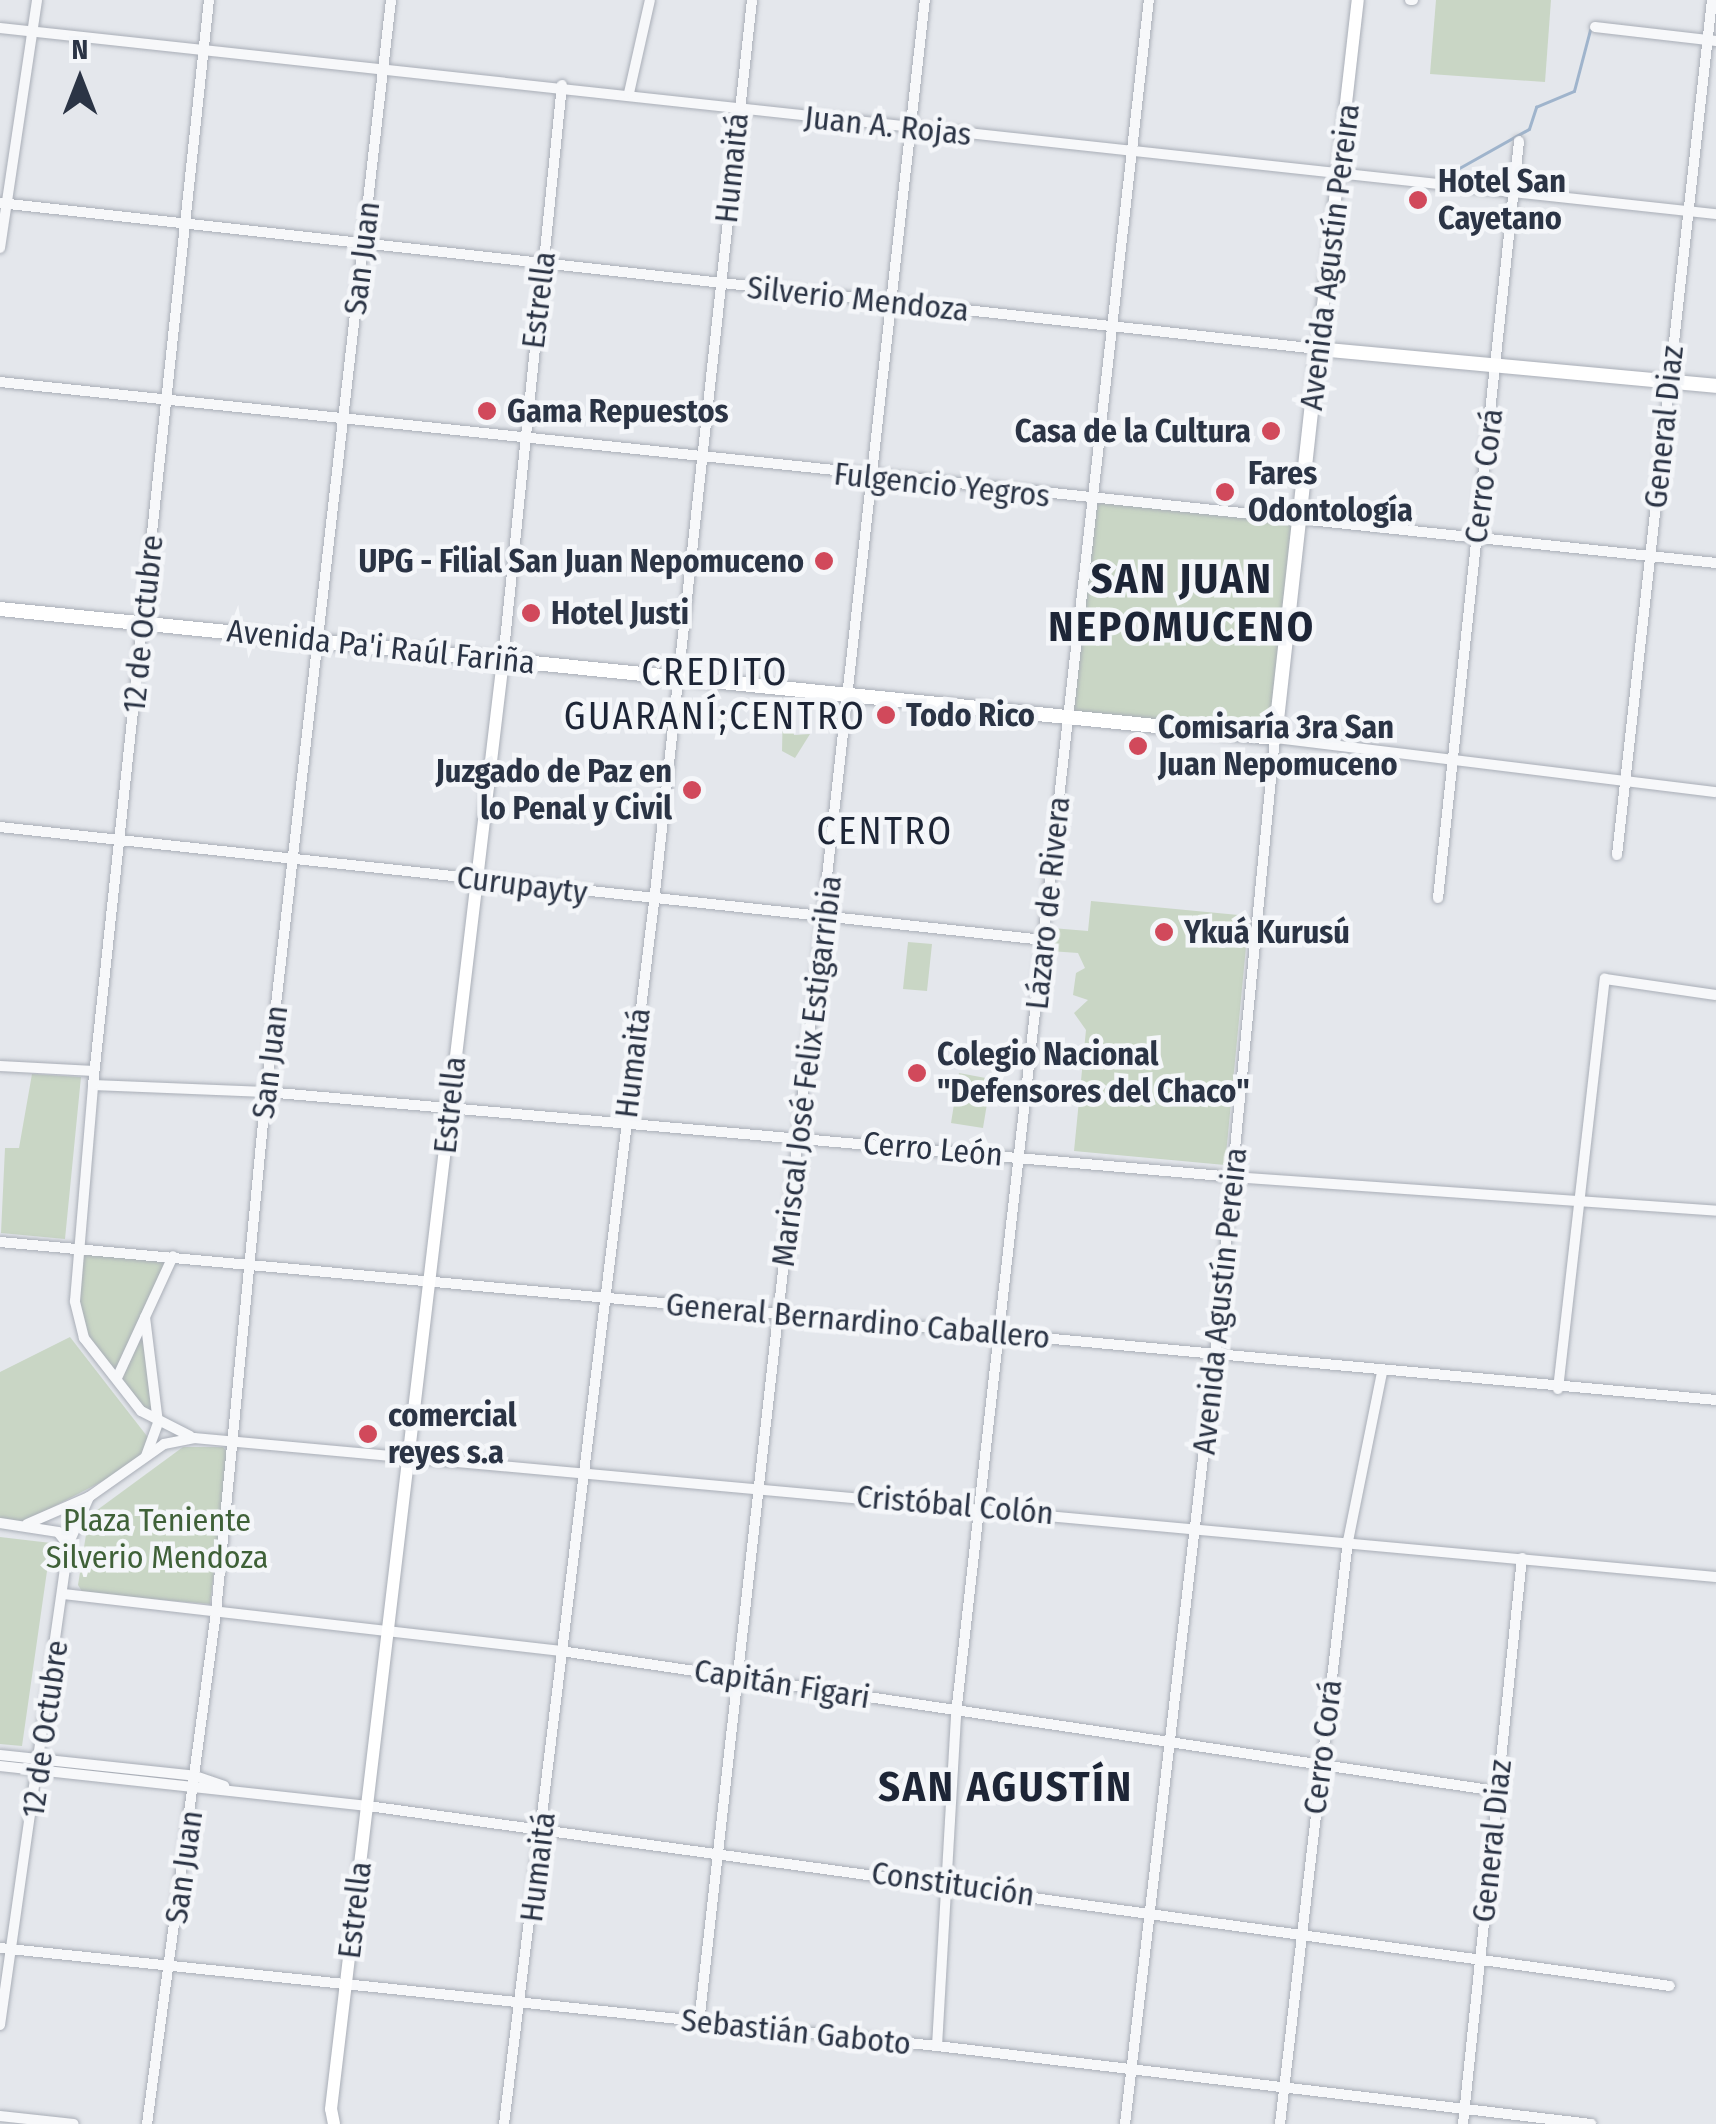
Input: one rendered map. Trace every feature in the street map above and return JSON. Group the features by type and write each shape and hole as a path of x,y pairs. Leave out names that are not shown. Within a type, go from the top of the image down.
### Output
{"highway":[{"name":"Silverio Mendoza","path":"1318,348 1716,386"},
{"name":"Avenida Agustín Pereira","path":"1275,738 1318,348"},
{"name":"Avenida Pa'i Raúl Fariña","path":"0,609 1275,738"}],"main road":[{"name":"Avenida Agustín Pereira","path":"1318,348 1358,0"},
{"name":"Estrella","path":"334,2124 346,1981 406,1458 430,1284 473,878 503,660"}],"street":[{"path":"0,248 3,203 37,0"},
{"name":"12 de Octubre","path":"158,1423 117,1378 78,1320 79,1249 92,1084 210,0"},
{"name":"San Juan","path":"148,2124 216,1612 228,1441 391,0"},
{"path":"628,93 650,0"},
{"name":"Humaitá","path":"504,2124 654,902 752,0"},
{"name":"Mariscal José Felix Estigarribia","path":"698,2023 852,696 926,0"},
{"name":"Lázaro de Rivera","path":"937,2046 956,1714 1004,1333 1019,1156 1116,325 1149,0"},
{"name":"General Diaz","path":"1617,854 1686,211 1711,40 1712,0"},
{"path":"1595,27 1711,40"},
{"name":"Juan A. Rojas","path":"0,28 628,93 913,129 1716,214"},
{"name":"Estrella","path":"503,660 522,438 562,86"},
{"name":"Cerro Corá","path":"1438,898 1519,141"},
{"name":"Silverio Mendoza","path":"3,203 186,228 1318,348"},
{"name":"Fulgencio Yegros","path":"0,382 1300,523 1716,563"},
{"name":"Avenida Pa'i Raúl Fariña","path":"1275,738 1716,792"},
{"name":"Avenida Agustín Pereira","path":"1125,2124 1216,1355 1275,738"},
{"name":"Curupayty","path":"0,827 473,878 654,902 1044,940"},
{"path":"1558,1389 1584,1202 1605,979 1716,994"},
{"path":"0,1066 94,1071"},
{"name":"Cerro León","path":"92,1084 266,1092 1234,1177 1716,1211"},
{"name":"General Bernardino Caballero","path":"0,1242 430,1284 1004,1333 1382,1373 1716,1400"},
{"path":"117,1378 173,1256"},
{"path":"145,1317 158,1423 146,1457"},
{"name":"Cerro Corá","path":"1280,2124 1348,1541 1382,1373"},
{"path":"158,1423 194,1438"},
{"path":"28,1524 89,1496 178,1438 194,1438"},
{"name":"Cristóbal Colón","path":"194,1438 1195,1526 1716,1577"},
{"name":"12 de Octubre","path":"0,2025 40,1765 68,1545 89,1496"},
{"path":"0,1523 28,1524 58,1532 68,1545"},
{"name":"General Diaz","path":"1462,2124 1522,1558"},
{"name":"Capitán Figari","path":"64,1594 561,1651 741,1676 956,1714 1170,1741 1497,1791"},
{"name":"Constitución","path":"0,1755 40,1765"},
{"name":"Constitución","path":"0,1766 40,1765 195,1782 949,1882 1670,1986"},
{"name":"Sebastián Gaboto","path":"0,1948 346,1981 698,2023 937,2046 1592,2124"},
{"path":"0,2116 74,2124"}],"green space":[{"path":"1436,0 1551,0 1545,82 1430,74"},
{"path":"1097,502 1297,524 1274,735 1070,715"},
{"path":"783,705 790,705 794,735 810,734 795,758 782,751"},
{"path":"1091,901 1249,916 1225,1165 1074,1151 1086,1030 1074,1013 1088,1000 1073,995 1076,973 1085,968 1078,953 1050,951 1052,928 1088,931"},
{"path":"908,942 932,944 927,991 903,989"},
{"path":"959,1073 991,1079 983,1128 951,1123"},
{"path":"32,1074 81,1077 65,1239 1,1233 5,1148 19,1148"},
{"path":"79,1249 173,1256 145,1317 156,1413 141,1411 77,1320"},
{"path":"70,1337 150,1440 147,1458 26,1521 0,1524 0,1372"},
{"name":"Plaza Teniente Silverio Mendoza","path":"183,1447 223,1447 229,1454 210,1604 83,1593 78,1585 89,1516"},
{"path":"0,1537 51,1543 22,1746 0,1744"}],"waterway":[{"path":"1438,180 1529,129 1536,107 1574,91 1590,30"}],"place":[{"name":"Hotel San Cayetano","path":"1418,200"},
{"name":"Gama Repuestos","path":"487,411"},
{"name":"Casa de la Cultura","path":"1271,431"},
{"name":"Fares Odontología","path":"1225,492"},
{"name":"UPG - Filial San Juan Nepomuceno","path":"824,561"},
{"name":"Hotel Justi","path":"531,613"},
{"name":"Todo Rico","path":"886,715"},
{"name":"Comisaría 3ra San Juan Nepomuceno","path":"1138,746"},
{"name":"Juzgado de Paz en lo Penal y Civil","path":"692,790"},
{"name":"Ykuá Kurusú","path":"1164,932"},
{"name":"Colegio Nacional \"Defensores del Chaco\"","path":"917,1073"},
{"name":"comercial reyes s.a","path":"368,1434"}],"district":[{"name":"SAN JUAN NEPOMUCENO","path":"1182,603"},
{"name":"CREDITO GUARANÍ;CENTRO","path":"715,694"},
{"name":"CENTRO","path":"885,832"},
{"name":"SAN AGUSTÍN","path":"1006,1787"}]}
